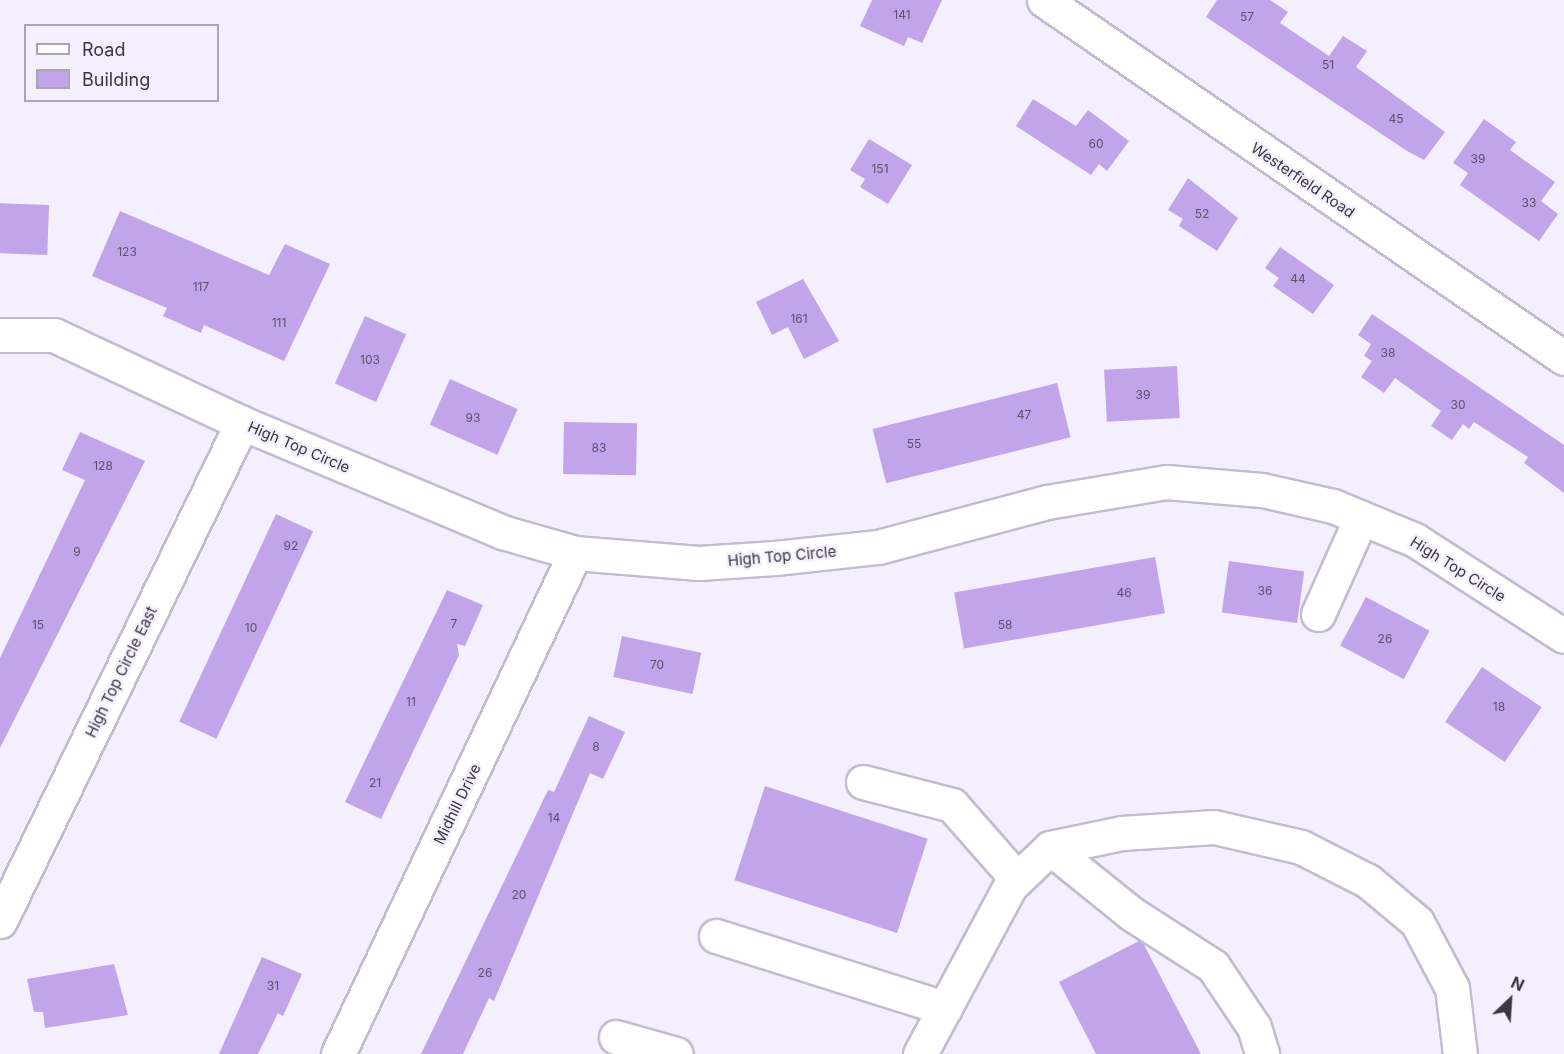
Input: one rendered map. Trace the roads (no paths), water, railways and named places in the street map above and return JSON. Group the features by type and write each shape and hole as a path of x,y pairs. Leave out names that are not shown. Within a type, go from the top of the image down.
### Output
{"street":[{"name":"Westerfield Road","path":"1044,0 1564,358"},
{"name":"High Top Circle","path":"0,335 54,335 242,423 502,532 575,553 699,563 878,547 1047,501 1166,482 1262,490 1361,518 1415,540 1564,636"},
{"name":"High Top Circle East","path":"0,921 242,423"},
{"path":"1318,614 1361,518"},
{"name":"Midhill Drive","path":"338,1054 575,553"},
{"path":"863,782 952,805 1017,879"},
{"path":"920,1054 1017,879 1050,848 1122,833 1214,827 1301,847 1368,881 1417,921 1452,988 1460,1054"},
{"path":"1050,848 1132,914 1213,966 1254,1027 1262,1054"},
{"path":"716,936 945,1008"},
{"path":"616,1037 676,1054"}]}
